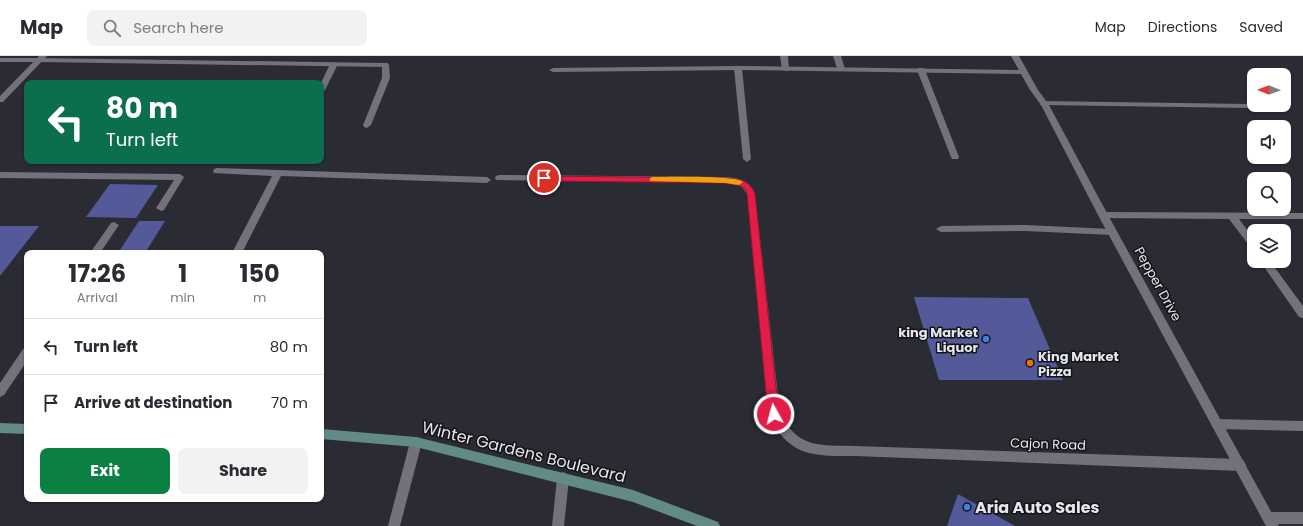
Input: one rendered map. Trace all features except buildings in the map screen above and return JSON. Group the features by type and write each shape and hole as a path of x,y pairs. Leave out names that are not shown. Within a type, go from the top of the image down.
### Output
{"main road":[{"path":"0,428 24,428"},
{"name":"Winter Gardens Boulevard","path":"324,434 416,442 633,496 714,526"}],"street":[{"path":"784,56 786,69"},
{"path":"837,56 841,69"},
{"name":"Pepper Drive","path":"1015,56 1044,103 1102,215 1271,522"},
{"path":"0,100 41,58"},
{"path":"0,60 41,58 385,65 386,78 367,125"},
{"path":"324,84 334,64"},
{"path":"738,68 747,159"},
{"path":"553,70 738,68 1024,72"},
{"path":"921,70 955,157"},
{"path":"1044,103 1247,106"},
{"path":"217,171 487,180"},
{"path":"239,250 278,173"},
{"path":"0,175 180,177 160,208"},
{"name":"Cajon Road","path":"499,178 725,180 738,181 747,185 751,194 774,414 784,433 798,444 807,448 826,451 1240,465"},
{"path":"1102,215 1303,216"},
{"path":"1232,216 1247,236"},
{"path":"97,250 114,226"},
{"path":"941,229 1026,228 1112,232"},
{"path":"1270,268 1303,314"},
{"path":"0,392 24,356"},
{"path":"1217,424 1303,426"},
{"path":"394,526 416,442"},
{"path":"558,526 562,478"},
{"path":"1271,522 1303,518"}],"slow traffic":[{"path":"653,179 725,180 739,182"}],"place":[{"name":"king Market Liquor","path":"986,339"},
{"name":"King Market Pizza","path":"1030,363"},
{"name":"Aria Auto Sales","path":"967,507"}],"route":[{"path":"544,178 725,180 738,181 749,187 751,194 774,414"}]}
